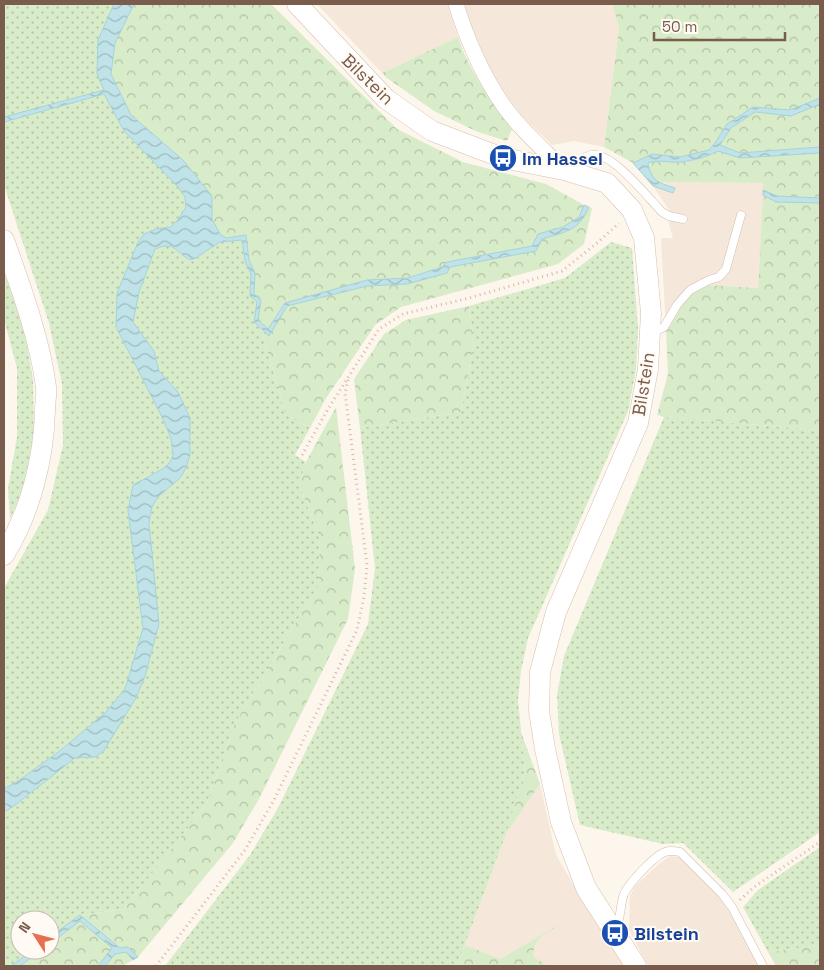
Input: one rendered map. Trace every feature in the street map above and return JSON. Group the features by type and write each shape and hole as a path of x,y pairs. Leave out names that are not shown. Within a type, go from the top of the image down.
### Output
{"street":[{"path":"456,4 462,24 483,73 504,106 528,135 564,170"},
{"name":"Bilstein","path":"301,5 386,99 432,131 503,158 564,170 607,183 632,210 644,238 651,313 648,369 638,423 556,612 540,672 538,711 561,822 586,888 636,966"},
{"path":"4,240 37,344 46,388 44,429 38,468 28,504 14,540 4,556"}],"lane":[{"path":"564,170 592,155 602,156 623,172 662,212 669,216 683,219"},
{"path":"650,334 664,327 677,305 690,290 719,277 726,269 740,215"},
{"path":"615,933 624,894 630,883 664,852 673,850 680,852 688,859 722,894 732,907 763,966"}],"path":[{"path":"302,456 328,409 379,330 404,314 469,298 562,271 597,243 632,210"},
{"path":"156,966 245,850 274,800 357,630 364,597 367,565 345,393 349,376"},
{"path":"732,907 754,887 820,842"}],"shaded area":[{"path":"317,4 448,4 458,37 382,73"},
{"path":"464,4 612,4 619,28 604,147 574,141 552,145 523,117 502,90 489,69 477,43"},
{"path":"656,182 764,183 758,288 707,285 681,306 671,325 666,329 661,238 673,238 669,225 669,210 653,186 673,193 674,188"},
{"path":"540,784 556,855 587,908 627,966 548,966 534,957 533,947 537,941 552,929 500,959 465,945 506,834"},
{"path":"670,856 679,857 686,862 720,896 760,966 648,966 629,930 630,896 635,886"}],"green space":[{"path":"4,4 114,4 98,40 104,90 4,117"},
{"path":"134,4 271,4 397,129 463,162 546,184 584,205 579,217 563,227 538,234 533,246 447,262 442,267 406,278 367,280 285,303 268,330 258,320 260,301 254,294 255,273 249,260 246,235 225,238 220,234 212,219 212,196 183,160 131,115 111,74 115,43"},
{"path":"612,4 820,4 820,98 790,110 753,107 727,124 709,150 680,157 652,154 633,163 604,147 619,28"},
{"path":"458,37 474,73 512,129 507,141 478,132 434,111 382,73"},
{"path":"104,94 124,131 178,187 185,197 186,207 178,220 168,227 156,229 116,327 161,415 171,438 173,455 170,462 164,468 142,479 128,511 143,628 125,689 106,712 61,750 4,789 4,588 48,510 63,445 62,384 49,323 4,185 4,122"},
{"path":"820,104 820,147 740,153 720,146 731,128 755,112 791,115"},
{"path":"718,151 740,158 820,153 820,198 777,196 763,190 763,183 656,182 651,175 649,162 694,160"},
{"path":"763,195 776,202 820,203 820,430 657,415 668,374 666,329 671,325 684,301 692,293 707,285 758,288"},
{"path":"589,207 592,208 584,244 558,264 401,307 375,325 325,400 310,428 286,415 261,329 269,335 287,306 367,286 407,284 450,267 536,251 542,239 564,232 581,221"},
{"path":"242,240 245,261 251,274 250,296 257,302 254,322 261,329 286,415 310,428 295,455 306,462 299,485 320,538 318,586 235,723 206,805 124,909 80,915 60,930 60,910 10,910 10,960 19,960 11,966 4,966 4,812 75,758 95,757 136,698 145,676 159,624 149,523 152,507 158,497 180,478 190,455 190,441 178,392 159,371 154,351 133,322 139,292 155,249 171,247 190,260 220,242"},
{"path":"611,242 632,248 638,329 636,370 628,411 528,638 521,671 518,700 525,772 506,834 457,966 165,966 250,855 278,808 368,624 375,568 360,428 461,412 474,343 469,306 565,278"},
{"path":"4,272 23,323 33,379 34,435 23,490 10,519 8,488 17,437 17,368 4,319"},
{"path":"469,306 474,343 461,412 360,428 354,379 384,334 406,320"},
{"path":"336,407 355,569 348,619 259,799 233,843 138,957 128,947 120,948 80,915 124,909 206,805 235,723 318,586 320,538 299,485 306,462"},
{"path":"664,417 820,430 820,832 733,892 683,843 663,844 580,825 559,734 557,695 564,656"},
{"path":"521,732 540,784 506,834 525,772"},
{"path":"820,847 820,945 768,952 743,907 758,890"},
{"path":"80,921 113,949 98,966 20,966 28,960 60,960 60,936"},
{"path":"557,926 540,939 535,946 534,957 548,966 457,966 465,945 500,959"},
{"path":"820,945 820,966 776,966 768,952"},
{"path":"126,952 133,960 123,966 105,966 115,954"}],"water":[{"path":"114,4 134,4 115,43 111,74 131,115 183,160 212,196 212,219 220,234 226,238 246,235 249,260 255,273 254,294 261,300 258,320 268,329 285,303 367,280 407,278 442,267 447,262 532,246 538,234 563,227 579,217 584,205 589,207 576,226 542,239 536,251 450,267 447,273 407,284 367,286 287,306 269,336 254,322 257,302 250,296 251,274 245,261 242,240 220,242 190,260 171,247 155,249 139,292 133,322 154,351 159,371 178,392 190,418 190,455 186,468 180,478 158,497 152,507 149,523 159,624 145,676 136,698 103,752 95,757 75,758 4,812 4,789 61,750 106,712 125,689 143,628 128,511 133,485 164,468 170,462 173,455 171,438 161,415 116,327 117,293 138,242 144,234 156,229 170,227 178,220 186,207 185,197 178,187 124,131 104,94 4,122 4,117 104,90 97,74 98,40"},
{"path":"820,98 820,104 791,116 755,112 731,128 720,145 740,153 820,147 820,153 740,158 718,151 689,161 656,161 648,163 654,178 675,188 673,193 653,186 633,163 652,154 680,157 709,150 727,124 753,107 790,110"},
{"path":"763,190 777,196 820,198 820,203 776,202 763,195"},
{"path":"80,915 120,948 128,947 138,957 133,960 126,952 115,954 105,966 98,966 112,948 80,921 60,936 60,930"},
{"path":"19,960 28,960 20,966 11,966"}],"place":[{"name":"Im Hassel","path":"503,158"},
{"name":"Bilstein","path":"615,933"}]}
